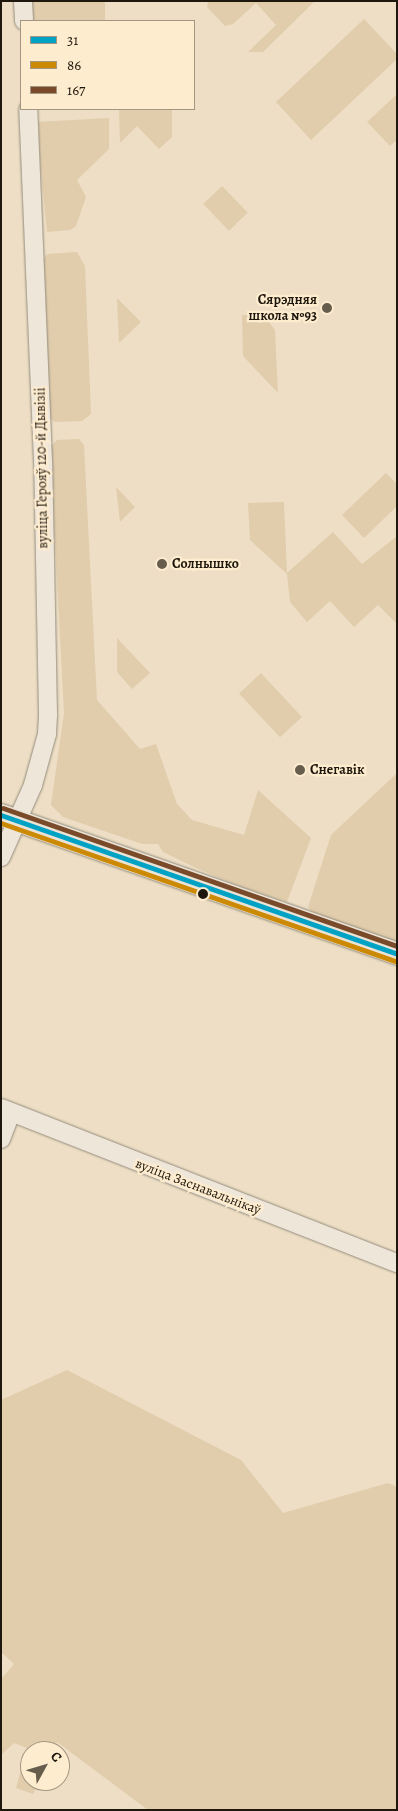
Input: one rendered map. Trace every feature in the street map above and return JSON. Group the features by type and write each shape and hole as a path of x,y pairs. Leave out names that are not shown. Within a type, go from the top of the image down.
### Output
{"main road":[{"path":"8,818 397,954"}],"street":[{"path":"23,1 24,20"},
{"name":"вуліца Герояў 120-й Дывізіі","path":"1,857 8,818 33,786 47,734 48,715 42,435 28,110"},
{"path":"1,1139 6,1111"},
{"name":"вуліца Заснавальнікаў","path":"6,1111 397,1263"}],"shaded area":[{"path":"32,1 105,1 105,20 32,20"},
{"path":"208,1 315,1 263,52 248,52 276,25 256,3 233,24 225,26 207,7"},
{"path":"364,19 397,54 397,59 311,140 276,102"},
{"path":"397,94 397,140 390,146 367,122"},
{"path":"119,110 172,110 172,137 159,149 137,126 120,143"},
{"path":"109,118 109,149 77,180 86,197 76,226 70,230 47,232 36,122"},
{"path":"222,186 248,213 229,231 203,204"},
{"path":"77,252 85,266 91,414 82,421 55,422 47,416 40,261 48,254"},
{"path":"117,298 141,322 119,343"},
{"path":"242,315 257,315 257,321 268,321 275,330 278,393 243,356"},
{"path":"79,439 84,445 97,700 140,749 156,744 177,804 192,820 244,835 258,790 311,838 287,902 238,886 194,867 163,852 158,844 142,844 63,817 51,805 64,713 50,448 57,440"},
{"path":"386,473 397,484 397,506 364,538 342,515"},
{"path":"116,487 135,507 120,522"},
{"path":"284,502 287,573 333,532 362,564 397,536 397,624 378,605 354,627 330,601 307,622 290,602 287,574 250,540 248,503"},
{"path":"117,638 150,673 132,689 117,672"},
{"path":"261,673 302,717 280,737 239,693"},
{"path":"397,773 397,941 392,944 313,914 308,907 331,835"},
{"path":"67,1370 241,1460 283,1513 388,1483 397,1487 397,1810 148,1810 70,1752 70,1741 20,1741 20,1745 14,1743 1,1755 1,1679 14,1664 1,1652 1,1400"},
{"path":"20,1773 20,1789 16,1788"}],"transit line":[{"name":"167","path":"3,808 397,946"},
{"name":"31","path":"1,815 397,954"},
{"name":"86","path":"1,823 395,961"}],"place":[{"name":"Сярэдняя школа №93","path":"327,308"},
{"name":"Солнышко","path":"162,564"},
{"name":"Снегавік","path":"300,770"}]}
